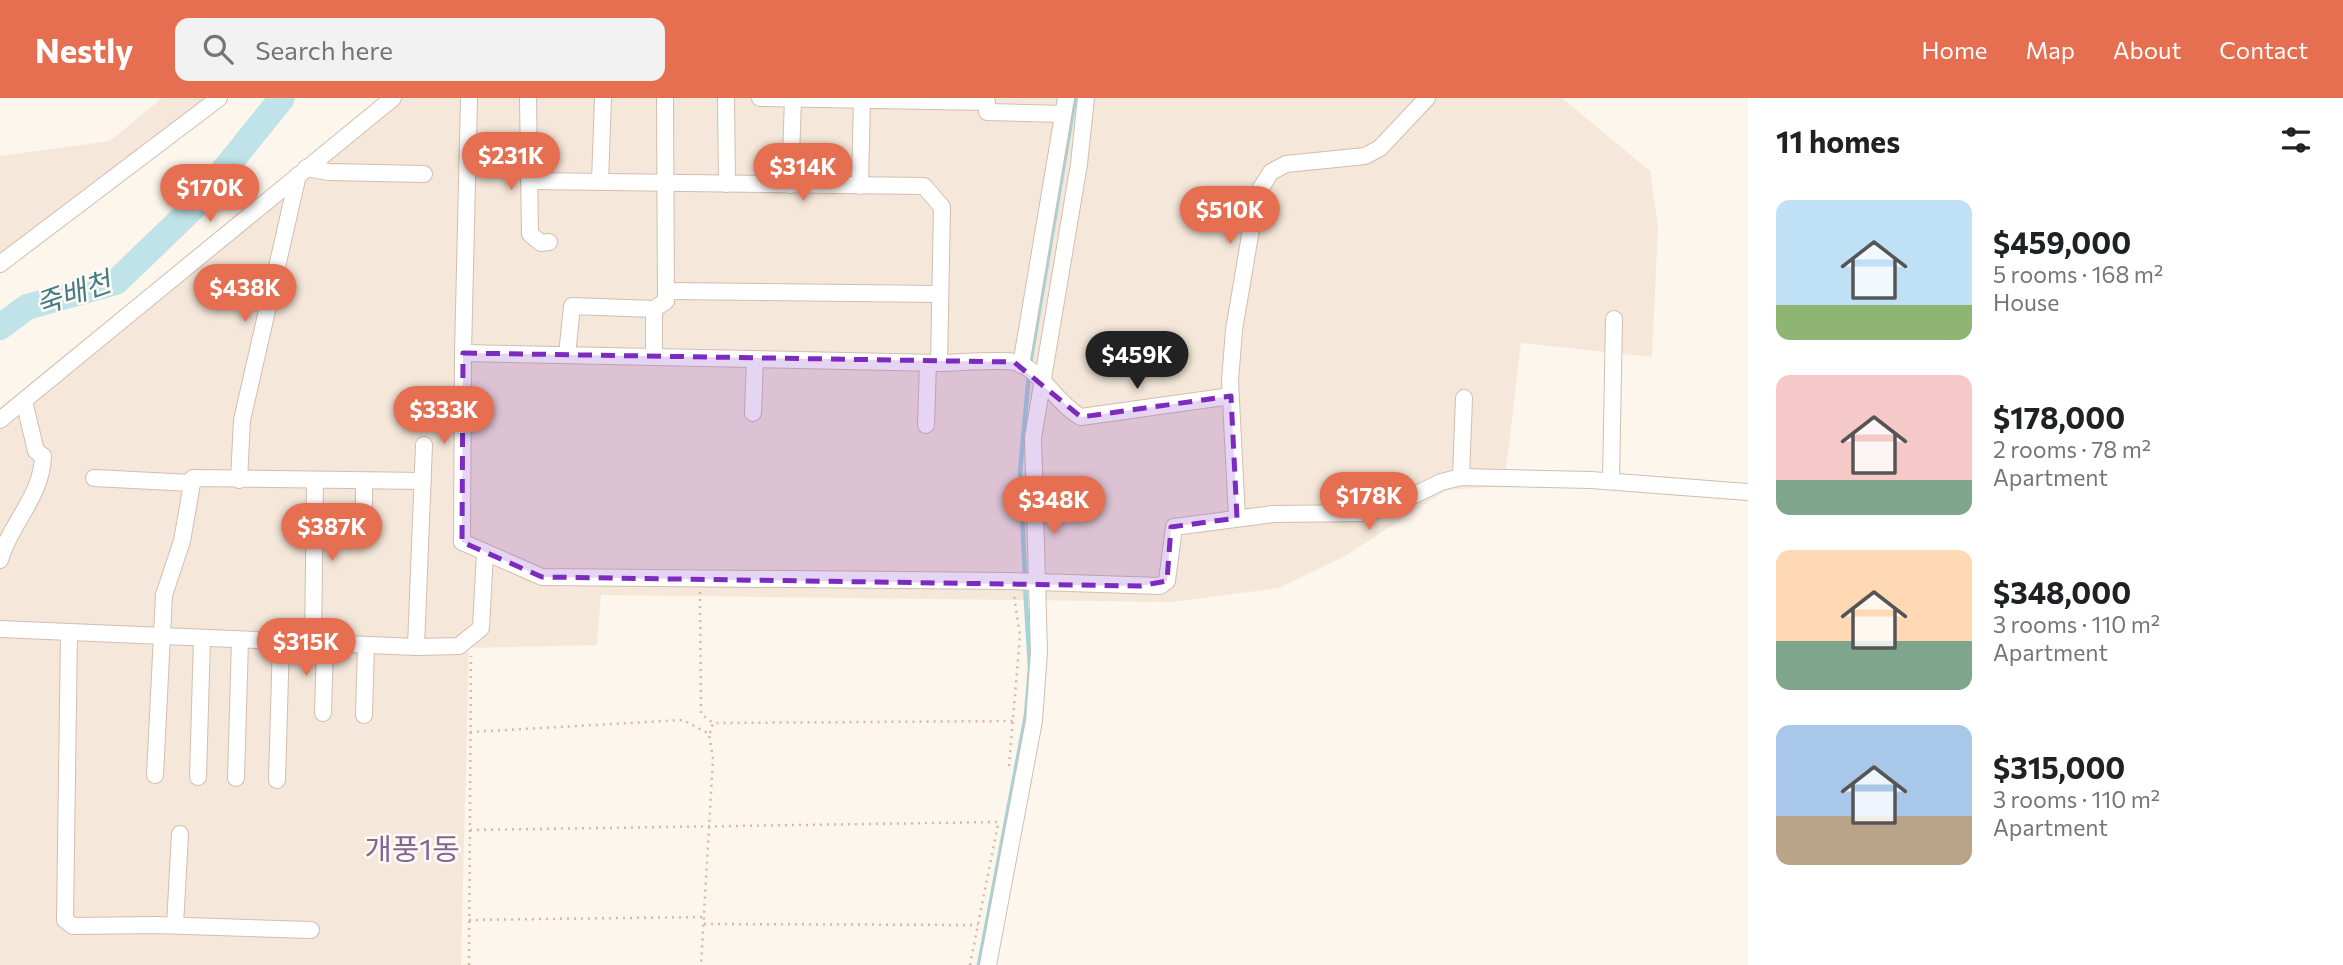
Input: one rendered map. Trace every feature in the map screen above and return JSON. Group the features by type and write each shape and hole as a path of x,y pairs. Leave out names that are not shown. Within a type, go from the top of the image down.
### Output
{"street":[{"path":"0,264 219,98"},
{"path":"0,420 393,98"},
{"path":"469,98 462,542 542,577 1160,586 1167,581 1174,527 1237,518 1313,512 1366,513 1394,505 1441,482 1461,477 1611,481 1748,492"},
{"path":"527,98 530,234 541,243 549,242"},
{"path":"600,182 603,98"},
{"path":"654,357 662,301 668,183 665,98"},
{"path":"726,98 727,184"},
{"path":"760,98 987,102 987,112 1064,106 1021,365"},
{"path":"988,965 1034,721 1039,652 1026,582 1033,438 1079,164 1086,98"},
{"path":"1237,518 1231,396 1234,330 1256,194 1271,172 1286,164 1364,156 1380,148 1427,98"},
{"path":"790,185 793,99"},
{"path":"860,186 862,99"},
{"path":"302,171 424,174"},
{"path":"239,480 242,420 302,171"},
{"path":"529,181 924,186 942,207 934,363 926,425"},
{"path":"567,355 572,306 939,294"},
{"path":"1611,481 1614,319"},
{"path":"463,353 934,363 1014,362 1042,382 1070,412 1082,417 1231,396"},
{"path":"753,413 755,359"},
{"path":"1461,477 1464,398"},
{"path":"0,560 38,487 42,468 43,456 36,451 24,401"},
{"path":"416,647 424,445"},
{"path":"94,478 423,481"},
{"path":"155,775 164,595 182,541 193,481"},
{"path":"315,482 323,713"},
{"path":"364,482 364,519"},
{"path":"0,629 416,647 459,646 481,628 485,552"},
{"path":"69,632 65,920 73,926 175,925 312,930"},
{"path":"198,777 202,638"},
{"path":"236,778 240,639"},
{"path":"277,780 281,641"},
{"path":"364,715 366,645"},
{"path":"175,925 180,834"}],"path":[{"path":"700,578 701,714 713,723 1014,721"},
{"path":"1008,774 1026,582"},
{"path":"469,965 471,638"},
{"path":"470,732 683,720 709,734"},
{"path":"701,965 713,759 709,734 713,723"},
{"path":"970,965 1001,810"},
{"path":"470,830 998,822"},
{"path":"469,920 704,917"},
{"path":"703,924 978,925"}],"highlighted area":[{"path":"463,353 1014,362 1081,417 1231,396 1237,518 1171,527 1167,581 1140,586 542,577 462,542"}],"shaded area":[{"path":"162,98 219,98 0,264 0,156 110,141"},
{"path":"393,98 1562,98 1650,171 1658,227 1652,357 1521,343 1504,486 1447,490 1345,556 1279,588 1172,602 601,595 597,645 469,648 461,965 0,965 0,428"}],"waterway":[{"name":"죽배천","path":"0,327 27,307 116,282 196,205 282,98"},
{"path":"1030,364 1075,98"},
{"path":"1025,577 1020,472 1029,373"},
{"path":"979,965 1026,715 1030,668 1025,586"}],"district":[{"name":"개풍1동","path":"412,847"}]}
